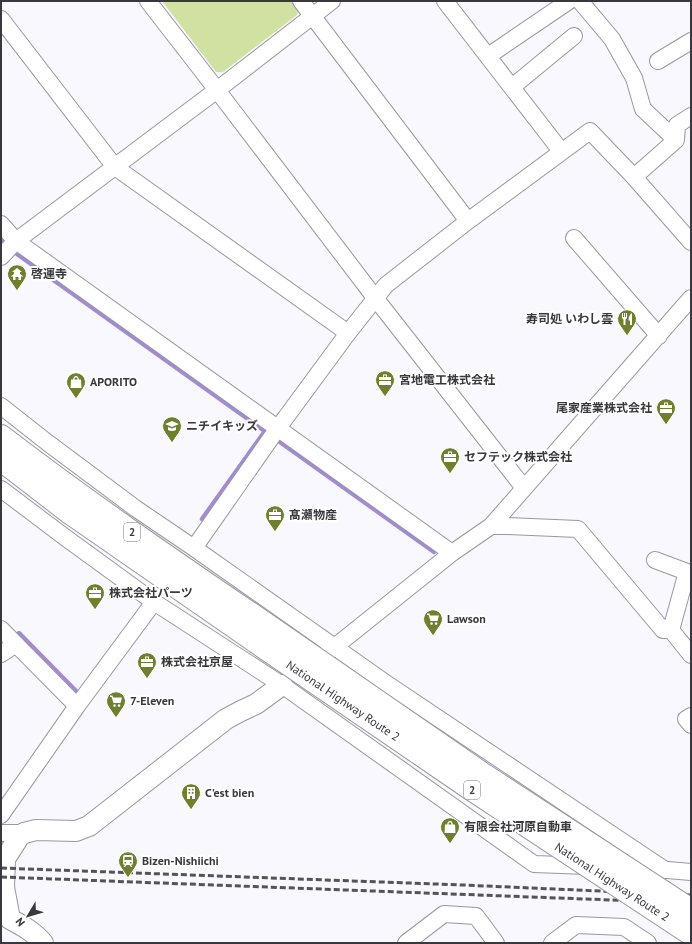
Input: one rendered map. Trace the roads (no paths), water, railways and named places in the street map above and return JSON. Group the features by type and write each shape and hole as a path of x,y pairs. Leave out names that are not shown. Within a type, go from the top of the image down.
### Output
{"highway":[{"name":"National Highway Route 2","path":"1,436 78,494 164,555 261,633 470,789 691,934"},
{"name":"National Highway Route 2","path":"1,460 70,512 153,571 261,633 483,774 691,910"},
{"path":"1,475 63,522 153,571"}],"street":[{"path":"148,1 376,299 524,488"},
{"path":"301,1 468,221"},
{"path":"10,248 332,1"},
{"path":"445,1 561,151"},
{"path":"488,56 571,1 612,39 634,78 643,109 676,140"},
{"path":"1,19 115,167 348,333"},
{"path":"512,87 574,36"},
{"path":"658,61 691,41"},
{"path":"634,177 676,140 677,126 691,116"},
{"path":"194,548 274,434 348,333 386,285 468,221 590,130 634,177 691,242"},
{"path":"1,224 10,248 274,434 452,553"},
{"path":"574,238 659,336"},
{"path":"1,833 24,833 36,830 76,831 89,826 226,719 241,710 256,704 336,648 452,553 492,526 659,336 686,315 691,298"},
{"path":"1,406 128,503 390,686 665,870"},
{"path":"1,489 154,602 282,685 534,864 691,872"},
{"path":"492,526 578,529 663,630 671,630"},
{"path":"656,560 688,572 671,630"},
{"path":"1,815 154,602"},
{"path":"671,630 691,655"},
{"path":"1,654 10,637 78,706"},
{"path":"691,716 686,719 691,725"},
{"path":"24,833 19,837 5,860 4,887 6,918 24,926 43,943"},
{"path":"406,943 444,914 476,916 496,943"},
{"path":"552,943 576,925 624,927 648,943"}],"waterway":[{"path":"1,238 17,254 434,552"},
{"path":"202,519 265,431"},
{"path":"12,638 19,633 79,694 81,691"}],"railway":[{"path":"1,868 691,895"},
{"path":"1,877 691,903"}],"place":[{"name":"啓運寺","path":"17,291"},
{"name":"寿司処 いわし雲","path":"627,336"},
{"name":"宮地電工株式会社","path":"385,397"},
{"name":"APORITO","path":"76,399"},
{"name":"尾家産業株式会社","path":"666,425"},
{"name":"ニチイキッズ","path":"172,443"},
{"name":"セフテック株式会社","path":"450,474"},
{"name":"髙瀬物産","path":"275,532"},
{"name":"株式会社パーツ","path":"95,610"},
{"name":"Lawson","path":"433,636"},
{"name":"株式会社京屋","path":"147,679"},
{"name":"7-Eleven","path":"116,718"},
{"name":"C'est bien","path":"191,810"},
{"name":"有限会社河原自動車","path":"450,844"},
{"name":"Bizen-Nishiichi","path":"128,878"}]}
